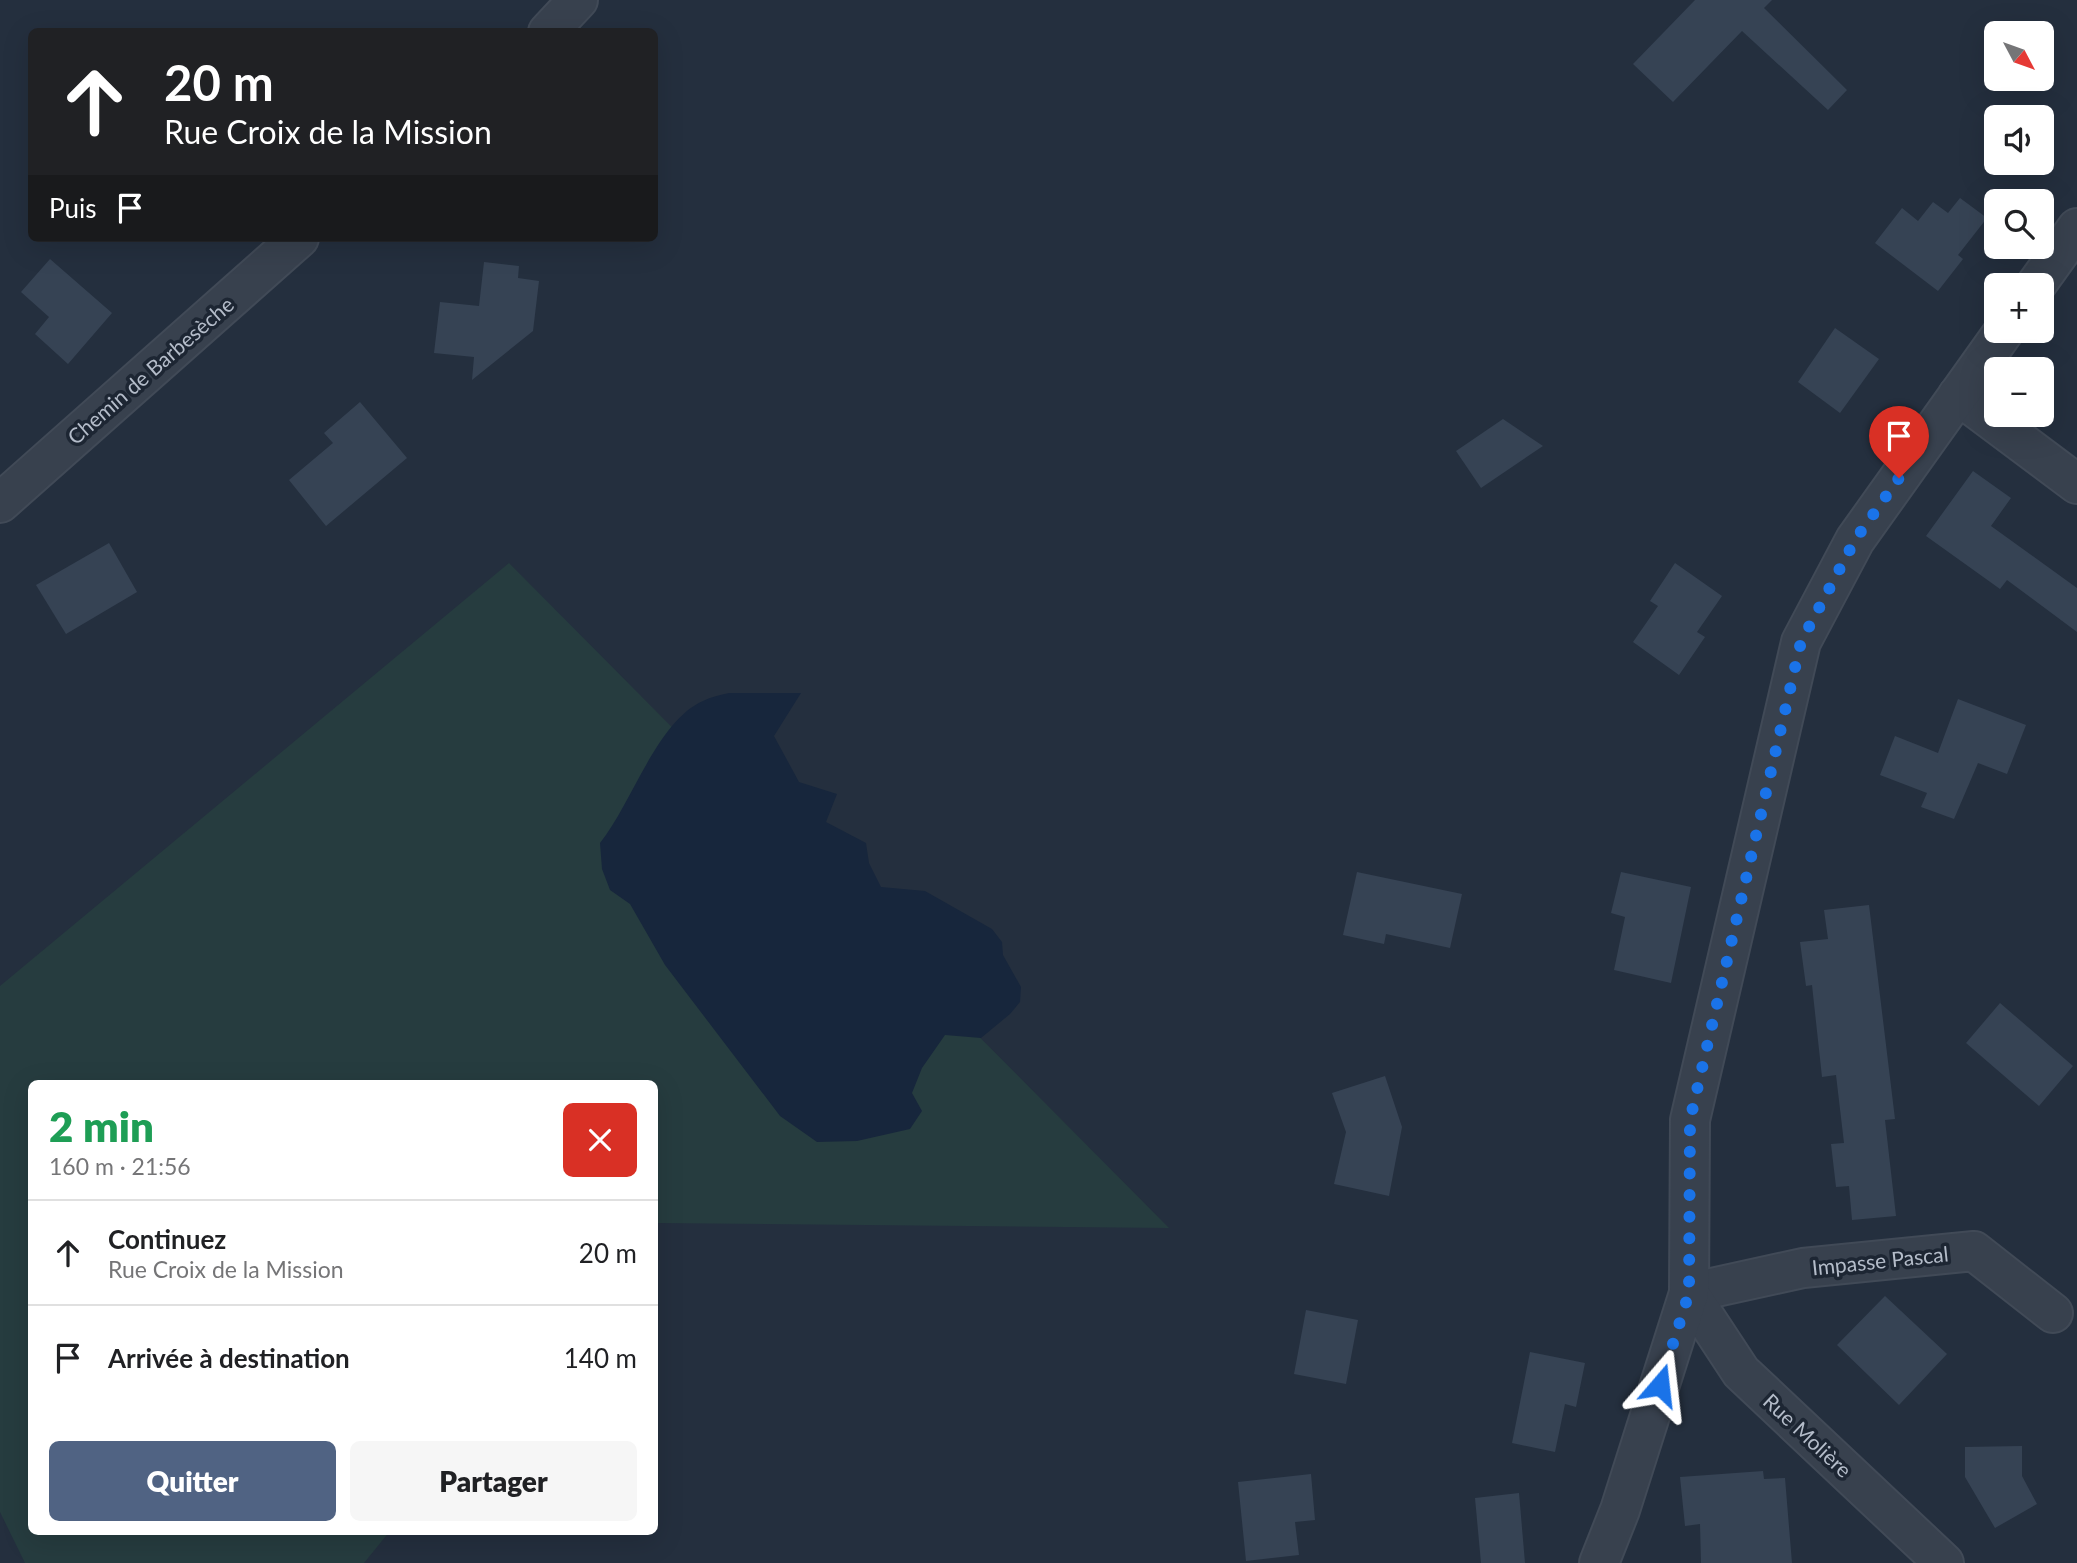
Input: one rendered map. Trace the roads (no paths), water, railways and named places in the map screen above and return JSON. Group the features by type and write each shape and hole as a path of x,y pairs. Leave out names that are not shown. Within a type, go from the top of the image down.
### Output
{"street":[{"path":"552,28 578,0"},
{"path":"2045,273 2077,228"},
{"name":"Chemin de Barbesèche","path":"0,503 294,242"},
{"path":"1598,1563 1620,1510 1689,1293 1690,1120 1801,642 1855,540 1996,343"},
{"path":"1958,396 2077,484"},
{"name":"Impasse Pascal","path":"1689,1293 1803,1268 1974,1251 2053,1313"},
{"name":"Rue Molière","path":"1689,1293 1741,1372 1944,1563"}],"water":[{"path":"729,693 801,693 774,736 799,782 837,794 826,822 866,843 869,863 881,887 925,891 992,929 1002,942 1003,955 1021,987 1020,1002 981,1038 945,1035 922,1068 912,1093 922,1111 910,1129 857,1141 817,1142 780,1116 665,965 630,904 610,890 602,869 600,843 658,745 687,711 706,700"}]}
